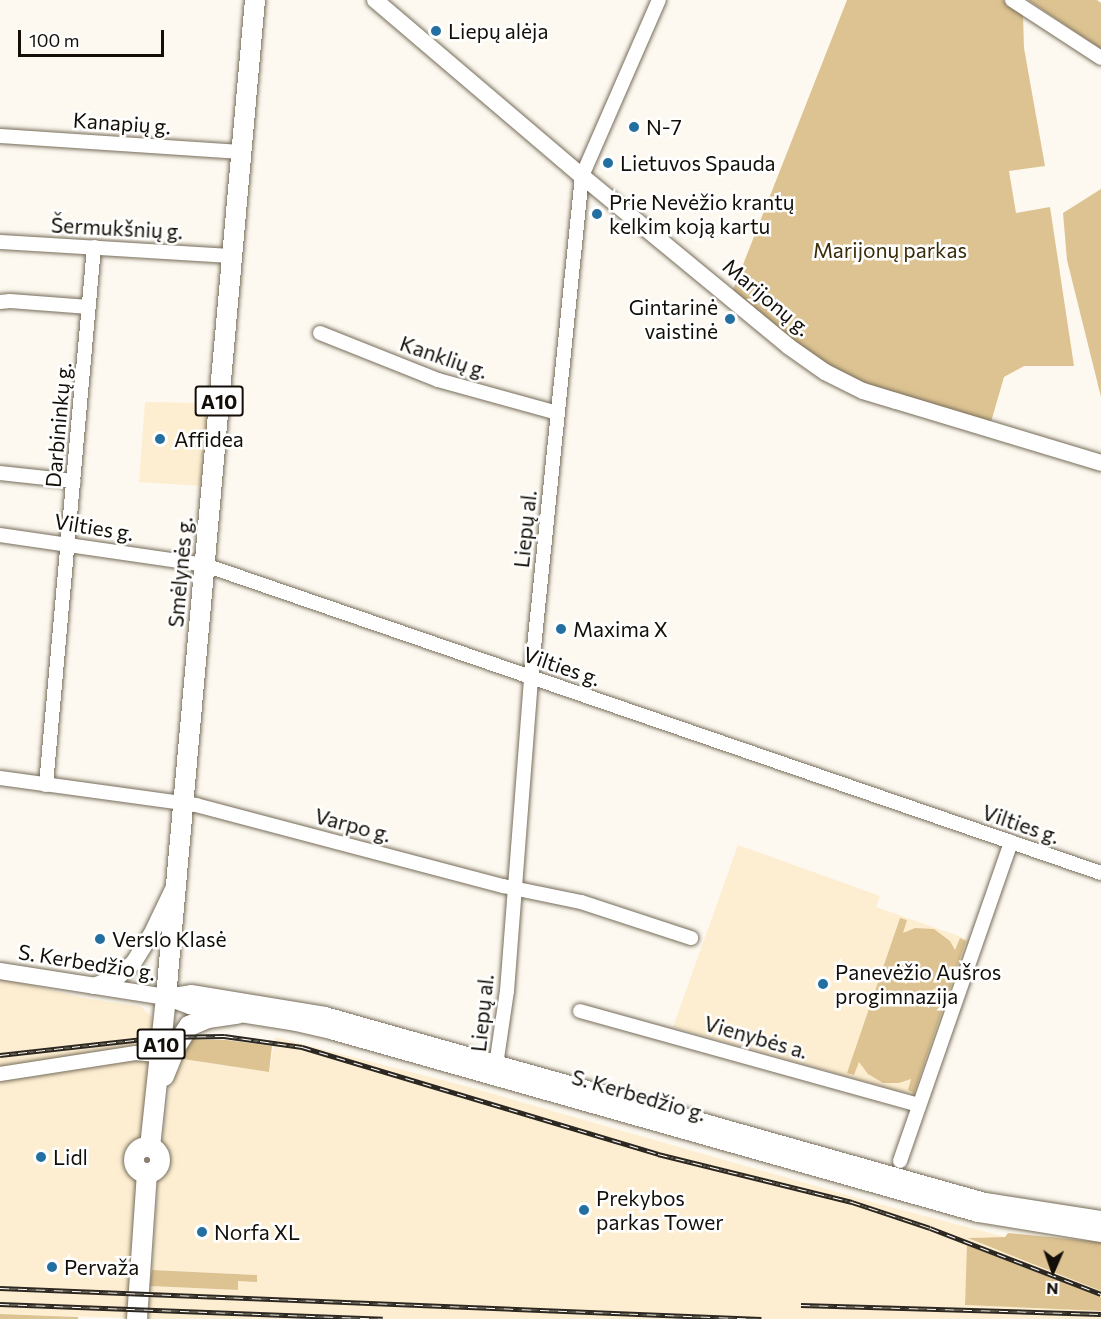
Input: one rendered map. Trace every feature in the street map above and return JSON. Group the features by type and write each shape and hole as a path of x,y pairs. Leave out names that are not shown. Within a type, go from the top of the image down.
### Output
{"highway":[{"name":"Smėlynės g.","path":"136,1319 147,1173 140,1171 134,1161 139,1150 150,1147 160,1055 255,0"},
{"path":"156,1092 176,1046 189,1026 208,1018 237,1014"}],"main road":[{"name":"Marijonų g.","path":"375,0 582,176 788,346 844,382 896,401 1101,463"},
{"path":"93,986 120,975 135,959 151,935 176,884"},
{"name":"S. Kerbedžio g.","path":"0,971 166,997 190,1006 334,1032 496,1071 985,1201 1101,1219"},
{"name":"S. Kerbedžio g.","path":"166,997 191,993 284,1006 346,1021 496,1071 978,1214 1101,1234"}],"street":[{"name":"Liepų al.","path":"496,1071 507,991 531,677 582,176 659,0"},
{"path":"1012,0 1101,58"},
{"name":"Kanapių g.","path":"0,136 241,152"},
{"name":"Šermukšnių g.","path":"0,242 232,256"},
{"name":"Darbininkų g.","path":"46,785 94,248"},
{"path":"0,302 89,307"},
{"name":"Kanklių g.","path":"320,333 438,380 558,413"},
{"path":"0,473 74,481"},
{"name":"Vilties g.","path":"0,535 205,565 1101,873"},
{"name":"Varpo g.","path":"0,778 184,802 514,889 581,902 691,938"},
{"path":"900,1161 1011,842"},
{"name":"Vienybės a.","path":"580,1011 919,1105"},
{"path":"0,1074 135,1053 160,1055"}],"shaded area":[{"path":"145,402 210,403 201,486 139,482"},
{"name":"Panevėžio Aušros progimnazija","path":"738,845 880,896 876,907 973,941 916,1096 673,1027"},
{"path":"0,978 89,999 140,1006 154,1019 142,1136 137,1145 129,1151 127,1163 139,1181 130,1318 0,1314"},
{"path":"275,1037 469,1087 879,1204 1005,1237 970,1238 1101,1291 1101,1297 968,1245 965,1305 1101,1311 1101,1319 147,1319 150,1286 237,1290 238,1281 257,1275 152,1270 160,1160 170,1087 183,1059 269,1072"}],"green space":[{"name":"Marijonų parkas","path":"847,0 1003,0 1023,15 1024,48 1045,166 1009,171 1016,213 1050,207 1074,366 1024,366 1004,377 991,422 848,378 802,349 733,290"},
{"path":"1028,0 1097,0 1101,3 1101,49"},
{"path":"1101,189 1101,397 1067,260 1063,213"},
{"path":"900,918 907,920 903,933 915,928 934,929 950,941 955,950 960,938 966,941 914,1093 908,1090 911,1079 899,1083 883,1083 868,1074 859,1062 854,1075 847,1073"},
{"path":"191,1039 227,1040 272,1046 269,1072 183,1059"},
{"path":"1008,1233 1101,1242 1101,1291 968,1238 1005,1237"},
{"path":"967,1245 1101,1297 1101,1311 965,1305"},
{"path":"152,1270 257,1275 257,1282 238,1281 238,1290 150,1286"},
{"path":"0,1314 78,1317 78,1319 0,1319"}],"railway":[{"path":"0,1055 161,1037 224,1036 302,1047 658,1154 852,1202 930,1228 1101,1294"},
{"path":"0,1288 761,1319"},
{"path":"0,1304 383,1319"},
{"path":"801,1305 1101,1314"}],"place":[{"name":"Liepų alėja","path":"436,31"},
{"name":"N-7","path":"634,127"},
{"name":"Lietuvos Spauda","path":"608,163"},
{"name":"Prie Nevėžio krantų kelkim koją kartu","path":"597,214"},
{"name":"Gintarinė vaistinė","path":"730,319"},
{"name":"Affidea","path":"160,439"},
{"name":"Maxima X","path":"561,629"},
{"name":"Verslo Klasė","path":"100,939"},
{"name":"Panevėžio Aušros progimnazija","path":"823,984"},
{"name":"Lidl","path":"41,1157"},
{"name":"Prekybos parkas Tower","path":"584,1210"},
{"name":"Norfa XL","path":"202,1232"},
{"name":"Pervaža","path":"52,1267"}]}
